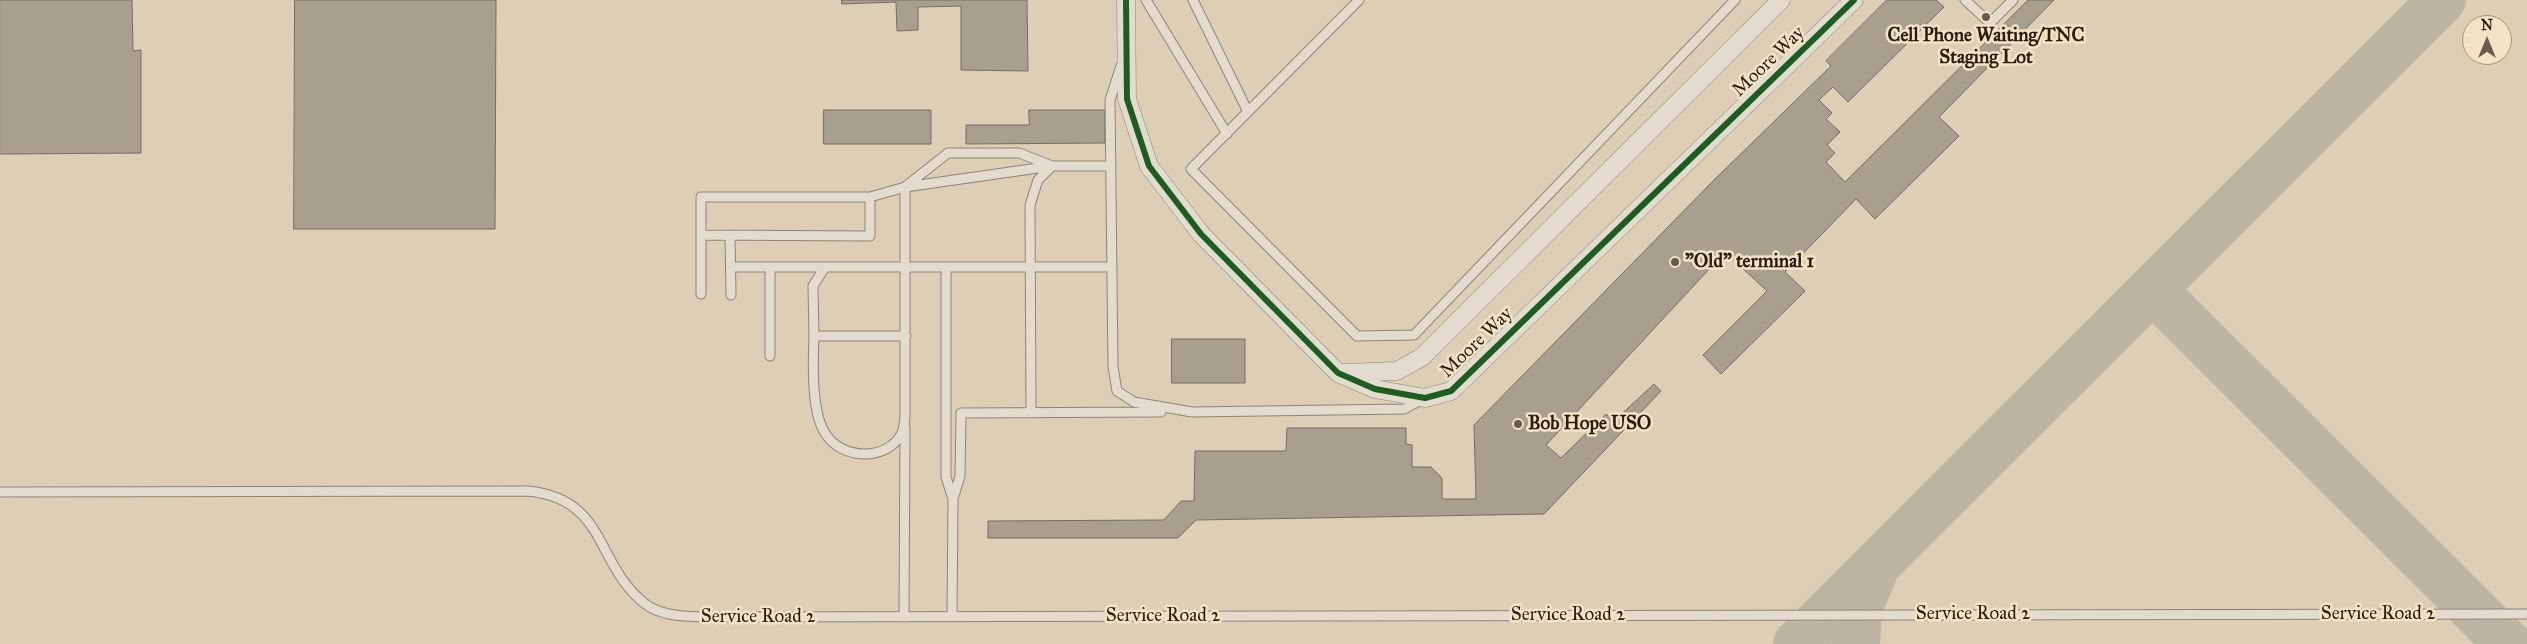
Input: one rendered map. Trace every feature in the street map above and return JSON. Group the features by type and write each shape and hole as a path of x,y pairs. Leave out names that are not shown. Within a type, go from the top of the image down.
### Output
{"street":[{"name":"Moore Way","path":"1126,0 1126,99 1149,166 1201,234 1338,373 1375,389 1425,398 1451,391 1854,0"},
{"path":"1338,373 1397,371 1422,357 1781,0"}],"lane":[{"path":"1146,0 1227,134"},
{"path":"1193,0 1248,112"},
{"path":"1359,0 1191,169 1357,336 1414,335 1736,0"},
{"path":"1965,0 1990,23 2013,0"},
{"path":"1126,51 1110,100 1113,367 1118,391 1134,402 1192,412"},
{"path":"905,187 948,153 1020,153 1052,166"},
{"path":"701,294 701,197 870,197 905,187 1052,166 1111,166"},
{"path":"1031,413 1030,205 1038,180 1052,166"},
{"path":"904,617 906,418 905,187"},
{"path":"701,235 870,236 870,197"},
{"path":"730,235 731,295"},
{"path":"770,267 770,356"},
{"path":"825,267 813,286 817,416 825,434 837,446 853,454 877,453 893,444 902,433 906,418"},
{"path":"946,267 946,477 953,499"},
{"path":"730,268 1112,267"},
{"path":"814,336 906,336"},
{"path":"952,616 953,499 960,476 961,413 1404,409 1425,398"},
{"name":"Service Road 2","path":"0,492 528,491 548,493 580,511 623,579 644,603 671,615 904,617 2527,614"}],"building":[{"path":"0,0 132,0 133,51 141,50 141,153 0,154"},
{"path":"295,0 496,0 495,229 294,229"},
{"path":"842,0 1027,0 1028,71 961,70 961,6 918,7 918,30 897,31 896,2 842,4"},
{"name":"\"Old\" terminal 1","path":"1887,0 1936,0 1944,7 1848,102 1833,87 1819,100 1832,113 1826,119 1840,132 1827,145 1835,153 1826,162 1845,182 2028,0 2054,0 1939,117 1959,136 1875,219 1856,199 1785,272 1805,291 1721,374 1703,355 1767,291 1725,252 1546,445 1561,458 1606,414 1614,421 1654,384 1661,391 1544,514 1196,520 1178,538 988,538 988,521 1164,520 1181,501 1194,501 1195,451 1286,451 1287,428 1406,428 1406,444 1412,445 1412,467 1431,467 1442,478 1442,499 1476,499 1474,425 1713,181 1831,66 1826,61"},
{"path":"824,110 931,110 931,144 824,144"},
{"path":"1029,110 1105,110 1105,143 966,144 966,125 1029,125"},
{"path":"1172,339 1245,339 1245,383 1172,383"}],"taxiway":[{"path":"1797,644 2442,0"},
{"path":"2153,290 2508,644"},
{"path":"1856,644 1858,610 1874,571"}],"cycle path":[{"path":"1126,0 1127,99 1149,166 1201,234 1338,373 1375,389 1425,398 1451,391 1854,0"}],"place":[{"name":"Cell Phone Waiting/TNC Staging Lot","path":"1986,17"},
{"name":"\"Old\" terminal 1","path":"1675,262"},
{"name":"Bob Hope USO","path":"1518,424"}]}
